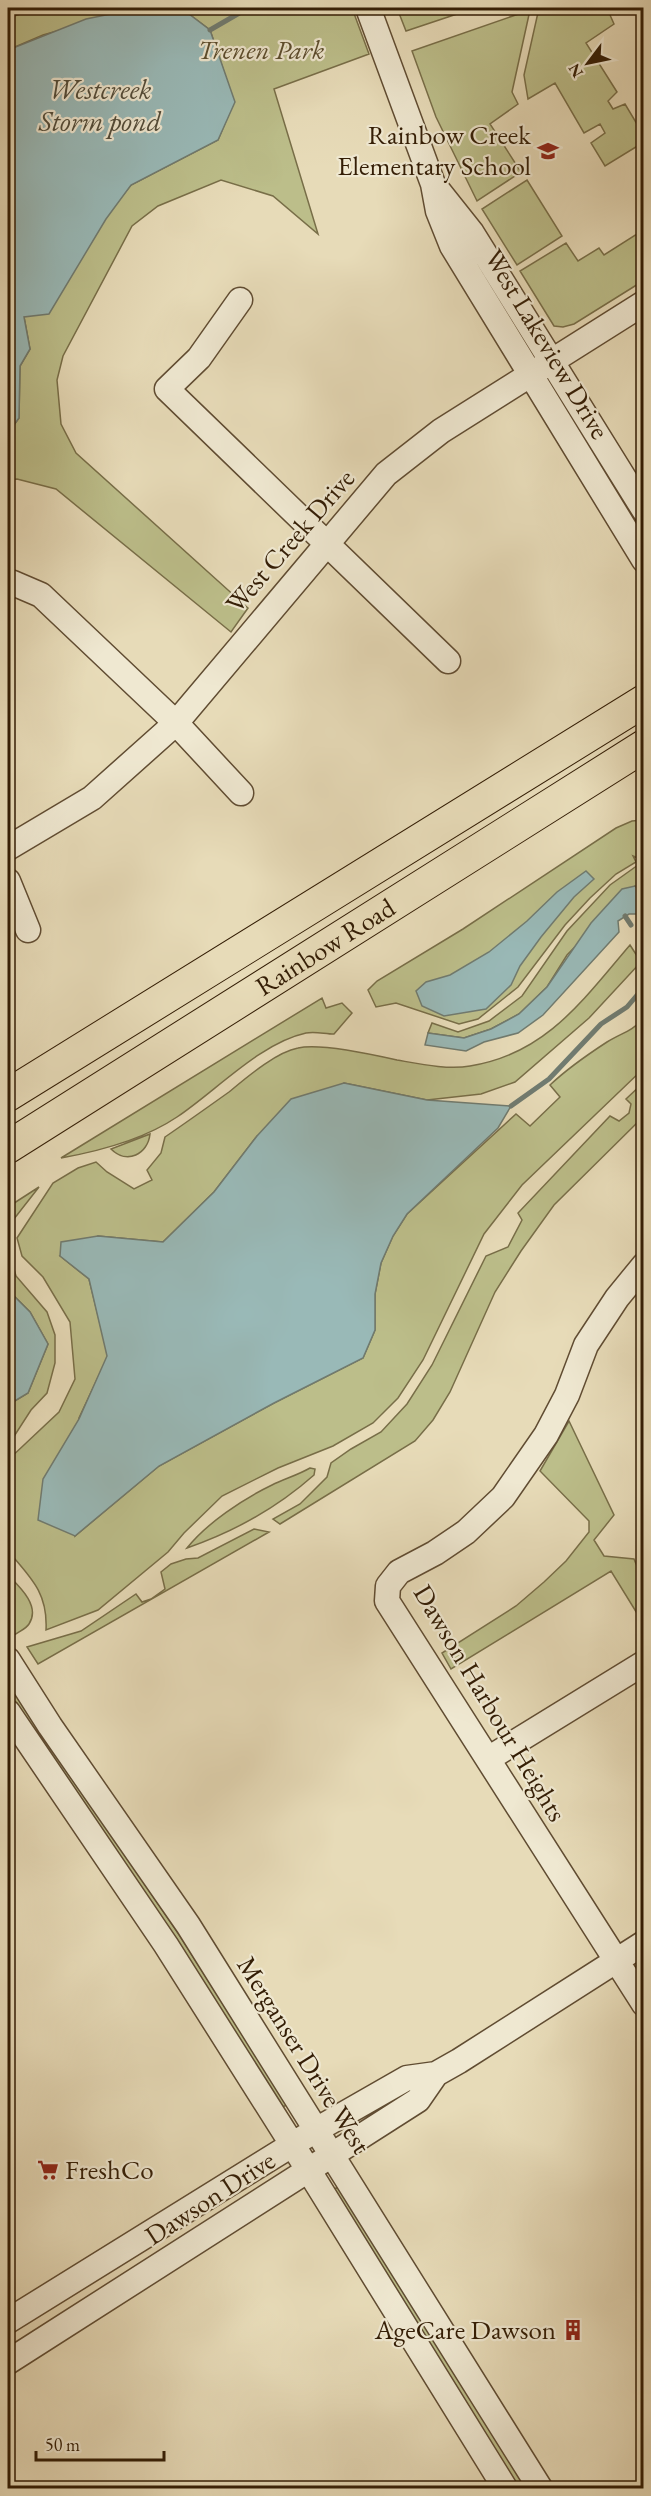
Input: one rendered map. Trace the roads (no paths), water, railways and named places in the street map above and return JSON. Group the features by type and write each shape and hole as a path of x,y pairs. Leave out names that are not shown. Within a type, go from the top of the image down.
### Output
{"main road":[{"name":"Rainbow Road","path":"8,1095 644,701"},
{"name":"Rainbow Road","path":"8,1147 644,746"}],"street":[{"name":"West Lakeview Drive","path":"368,8 433,184 438,211 452,246 644,560"},
{"name":"West Lakeview Drive","path":"433,184 472,233 644,510"},
{"path":"240,300 199,358 167,389 448,661"},
{"name":"West Creek Drive","path":"8,848 92,798 176,723 386,474 441,430 644,303"},
{"path":"8,587 14,582 41,595 176,723 241,793"},
{"path":"8,881 28,930"},
{"name":"Dawson Harbour Heights","path":"644,1265 617,1298 586,1345 567,1395 546,1435 503,1497 466,1532 435,1553 399,1572 388,1586 387,1601 644,2004"},
{"name":"Merganser Drive West","path":"8,1660 50,1726 188,1925 540,2488"},
{"path":"488,1759 644,1662"},
{"path":"8,1712 166,1944 309,2170 505,2488"},
{"name":"Dawson Drive","path":"8,2362 332,2157 418,2100 436,2074 644,1943"},
{"name":"Dawson Drive","path":"8,2321 316,2130 407,2078 436,2074"},
{"path":"152,2232 169,2261"}],"water":[{"name":"Westcreek Storm pond","path":"140,8 181,8 210,30 235,102 218,140 131,185 106,219 49,314 24,317 30,349 20,366 19,418 8,433 8,50 86,19"},
{"path":"586,871 594,879 574,897 541,937 520,966 511,985 486,1009 444,1016 422,1006 416,991 426,982 450,975 489,952 527,921 557,892"},
{"path":"635,886 643,894 643,908 637,914 629,914 618,921 619,932 543,1015 518,1033 484,1042 466,1051 425,1045 428,1033 464,1038 491,1029 519,1014 547,987 591,923 622,889"},
{"path":"344,1083 427,1100 511,1106 498,1128 407,1214 393,1236 381,1263 375,1294 375,1330 363,1358 274,1403 159,1466 75,1536 38,1520 43,1479 79,1419 107,1356 89,1279 60,1256 61,1242 98,1236 163,1242 214,1192 257,1136 291,1099"},
{"path":"8,1290 30,1312 48,1344 28,1393 8,1405"}],"waterway":[{"path":"210,30 248,8"},
{"path":"625,916 631,925"},
{"path":"641,941 644,944"},
{"path":"511,1106 549,1079 601,1024 627,1007 644,987"}],"place":[{"name":"Rainbow Creek Elementary School","path":"548,151"},
{"name":"FreshCo","path":"48,2170"},
{"name":"AgeCare Dawson","path":"573,2330"}],"park label":[{"name":"Trenen Park","path":"261,50"}]}
